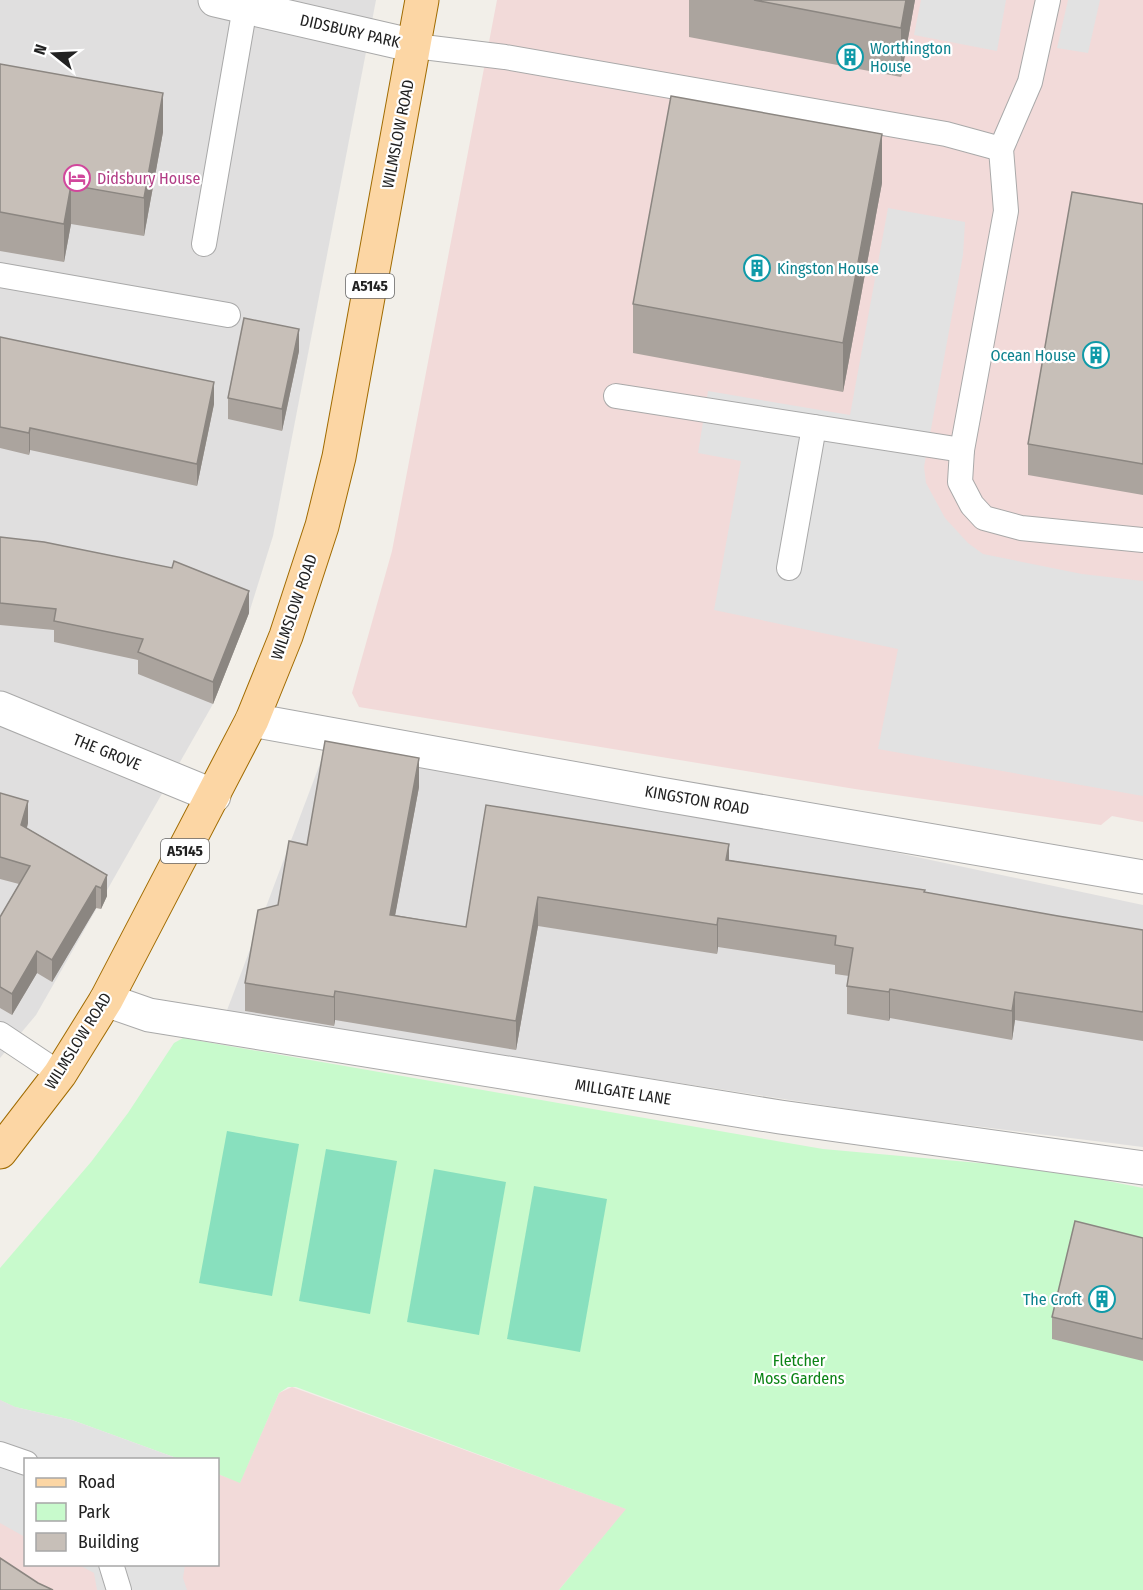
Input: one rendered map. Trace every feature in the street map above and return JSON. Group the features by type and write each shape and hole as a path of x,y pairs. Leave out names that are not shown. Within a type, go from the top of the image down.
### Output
{"main road":[{"name":"WILMSLOW ROAD","path":"0,1152 60,1074 106,1000 252,720 286,636 322,526 339,457 422,0"}],"street":[{"name":"DIDSBURY PARK","path":"230,4 415,46"},
{"name":"THE GROVE","path":"0,708 214,796"},
{"name":"KINGSTON ROAD","path":"252,720 660,794 1143,877"},
{"name":"MILLGATE LANE","path":"106,1000 157,1016 780,1117 1143,1168"}],"lane":[{"path":"1048,0 1030,82 1001,149 1006,212 962,450 960,482 972,505 984,518 1021,528 1143,540"},
{"path":"204,244 230,4"},
{"path":"415,46 505,57 946,134 1001,149"},
{"path":"0,275 228,315"},
{"path":"616,396 962,450"},
{"path":"789,568 814,427"},
{"path":"0,1034 60,1074"},
{"path":"0,1454 24,1462"},
{"path":"112,1566 119,1590"}],"shaded area":[{"path":"0,0 376,0 273,536 249,613 213,704 36,1015 0,1058"},
{"path":"497,0 1143,0 1143,822 1112,816 1101,825 855,789 359,707 352,693 392,551"},
{"path":"921,0 1006,0 997,51 914,35"},
{"path":"1068,0 1100,0 1088,53 1057,48"},
{"path":"888,208 965,222 963,255 924,467 926,483 945,518 968,543 983,554 1082,574 1143,581 1143,796 878,749 898,649 714,610 741,461 698,453 708,391 850,415"},
{"path":"324,753 487,766 1143,905 1143,1147 894,1116 226,1013"},
{"path":"292,1387 627,1509 559,1590 0,1590 0,1400 15,1407 176,1458 24,1458 24,1566 219,1566 219,1474 240,1482 279,1393"},
{"path":"0,1400 15,1407 72,1420 176,1458 24,1458 24,1536 0,1523"},
{"path":"81,1566 185,1566 183,1578 187,1590 97,1590 94,1573"}],"green space":[{"name":"Fletcher Moss Gardens","path":"183,1038 823,1149 1047,1169 1143,1188 1143,1590 559,1590 626,1509 296,1387 288,1387 279,1393 240,1483 219,1474 219,1458 176,1458 72,1420 15,1407 0,1400 0,1268 91,1162 128,1113 174,1043"},
{"path":"227,1131 299,1144 272,1296 199,1283"},
{"path":"326,1149 397,1161 370,1314 299,1301"},
{"path":"434,1169 506,1182 479,1335 407,1322"},
{"path":"534,1186 607,1199 580,1352 507,1339"}],"building":[{"path":"754,0 906,0 901,28"},
{"name":"Didsbury House","path":"0,64 163,93 144,198 71,185 64,224 0,212"},
{"name":"Kingston House","path":"671,96 882,134 843,343 633,304"},
{"name":"Ocean House","path":"1072,192 1143,204 1143,464 1028,444"},
{"path":"244,318 299,329 282,409 228,398"},
{"path":"0,337 214,382 197,464 30,428 29,433 0,427"},
{"path":"0,537 44,542 172,568 174,561 249,591 213,682 138,652 143,639 54,621 56,609 0,603"},
{"path":"325,741 419,758 390,915 466,927 486,805 729,844 726,860 925,890 924,892 1143,930 1143,1012 1015,992 1012,1011 890,989 889,992 847,986 853,948 835,945 836,936 718,918 717,925 538,897 516,1021 335,991 334,997 245,983 258,910 278,905 289,841 307,845"},
{"path":"0,793 28,801 21,825 107,875 101,888 96,886 52,960 37,951 12,994 0,987 0,917 30,866 0,857"},
{"name":"The Croft","path":"1075,1221 1143,1238 1143,1339 1052,1317"},
{"path":"0,1558 38,1583 53,1590 0,1590"}],"place":[{"name":"Worthington House","path":"850,57"},
{"name":"Didsbury House","path":"77,178"},
{"name":"Kingston House","path":"757,268"},
{"name":"Ocean House","path":"1096,355"},
{"name":"The Croft","path":"1102,1299"}]}
